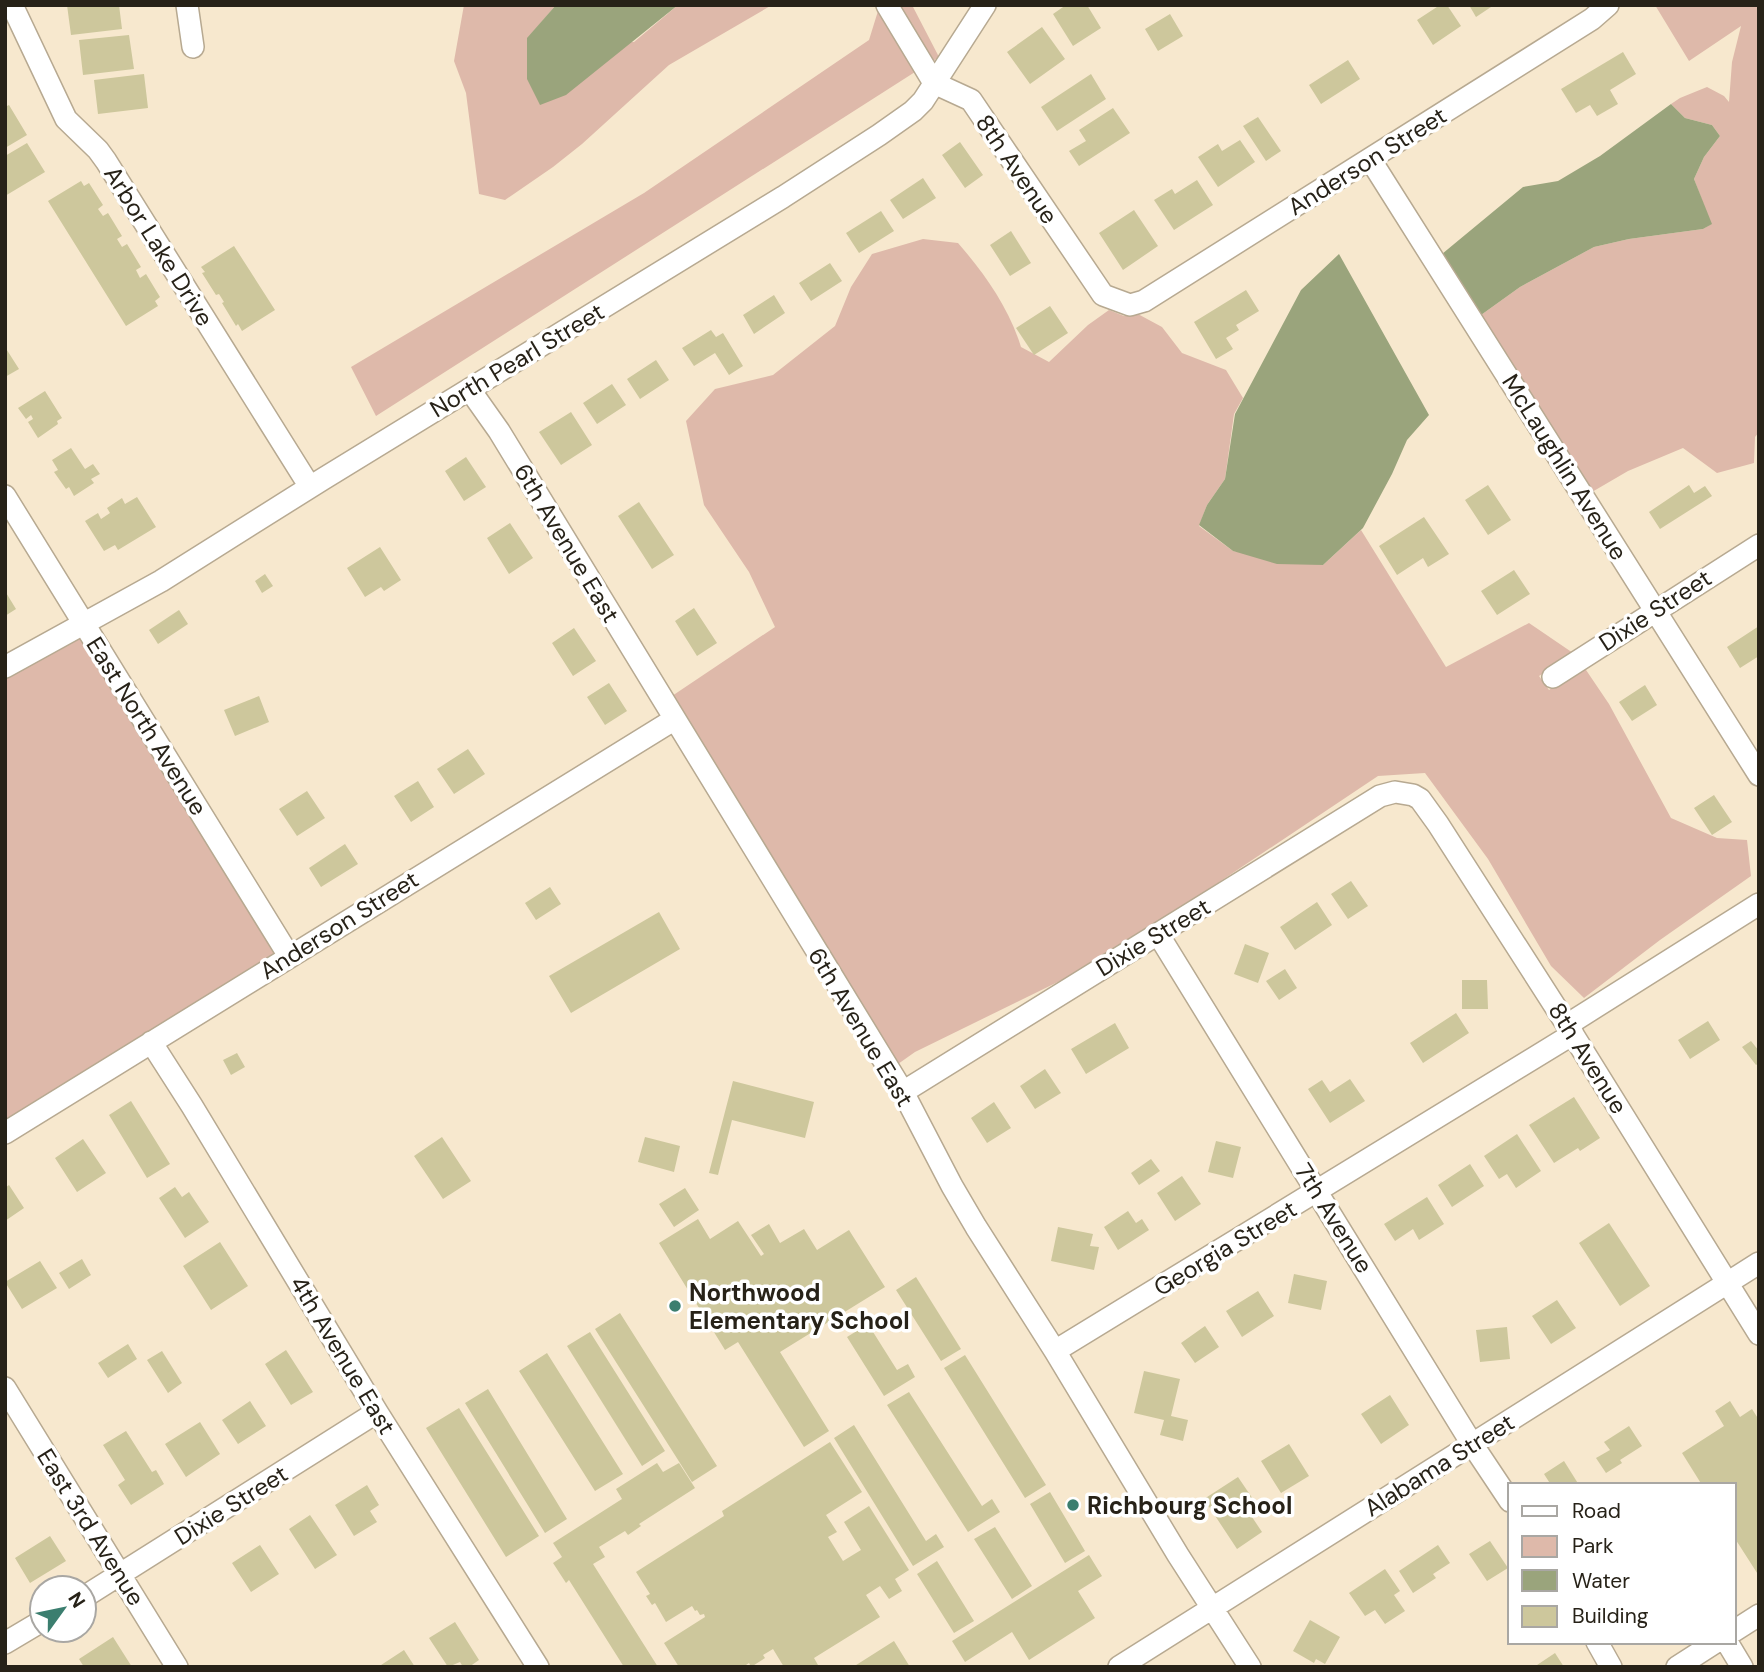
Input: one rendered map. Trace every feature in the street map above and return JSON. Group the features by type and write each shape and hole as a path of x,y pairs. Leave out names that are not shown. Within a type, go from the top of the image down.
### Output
{"street":[{"name":"Arbor Lake Drive","path":"12,5 66,119 106,160 310,487"},
{"path":"187,5 193,47"},
{"path":"887,5 934,83"},
{"name":"North Pearl Street","path":"5,667 161,581 879,135 913,111 985,5"},
{"name":"Anderson Street","path":"1121,303 1130,305 1144,301 1592,19 1608,5"},
{"name":"8th Avenue","path":"934,83 971,100 1094,284 1103,295 1121,303"},
{"name":"McLaughlin Avenue","path":"1370,159 1759,775"},
{"name":"6th Avenue East","path":"470,390 499,430 902,1091 952,1186 1250,1667"},
{"name":"East North Avenue","path":"5,496 289,956"},
{"name":"Dixie Street","path":"1553,677 1759,545"},
{"name":"Anderson Street","path":"5,1133 675,719"},
{"name":"Dixie Street","path":"902,1091 1380,796 1395,792 1406,794"},
{"name":"8th Avenue","path":"1406,794 1420,799 1438,824 1570,1029 1759,1334"},
{"name":"Georgia Street","path":"1055,1351 1318,1191 1759,904"},
{"name":"7th Avenue","path":"1158,934 1472,1444 1508,1498"},
{"name":"4th Avenue East","path":"151,1042 377,1412 537,1666"},
{"name":"Alabama Street","path":"1119,1667 1759,1263"},
{"name":"East 3rd Avenue","path":"5,1388 177,1667"},
{"name":"Dixie Street","path":"98,1588 377,1412"},
{"path":"1736,1630 1759,1615"},
{"path":"5,1643 28,1629"},
{"path":"1598,1644 1611,1667"},
{"path":"1677,1667 1713,1644"},
{"path":"1728,1644 1742,1667"}],"green space":[{"path":"464,5 556,5 527,39 634,42 678,5 772,5 669,65 582,144 505,200 479,194 466,93 454,61"},
{"path":"899,5 912,5 939,57 933,61"},
{"path":"1655,5 1759,5 1759,432 1755,437 1754,463 1717,473 1683,448 1628,471 1592,492 1481,315 1520,287 1594,247 1629,239 1703,229 1711,224 1694,179 1704,157 1720,136 1712,125 1685,118 1671,104 1707,87 1724,96 1729,102 1732,62 1741,26 1689,61"},
{"path":"878,11 915,72 376,416 351,367 644,193 869,40"},
{"path":"923,239 958,243 995,292 1021,347 1049,362 1088,325 1109,310 1124,316 1136,313 1162,327 1182,353 1226,370 1243,398 1234,414 1225,479 1207,505 1199,526 1233,551 1323,565 1361,530 1446,667 1529,623 1573,653 1539,676 1549,690 1584,667 1609,704 1671,818 1717,838 1747,840 1751,876 1584,998 1551,966 1488,859 1425,773 1378,776 1146,931 1072,975 915,1052 898,1064 672,696 775,627 749,572 704,505 686,421 715,389 773,375 835,326 851,287 872,254"},
{"path":"79,635 276,954 5,1121 5,677"}],"water":[{"path":"556,5 678,5 566,95 540,105 527,79 527,38"},
{"path":"1671,104 1685,118 1712,125 1720,136 1704,157 1694,179 1712,224 1703,229 1629,239 1594,247 1520,287 1481,315 1442,254 1523,187 1558,181 1600,156"},
{"path":"1339,254 1429,415 1407,440 1363,528 1323,565 1277,564 1233,551 1199,525 1207,505 1225,479 1235,414 1301,290"}],"building":[{"path":"67,5 119,5 122,29 71,35"},
{"path":"1066,5 1087,5 1101,28 1073,46 1053,14"},
{"path":"1440,5 1447,5 1461,26 1433,45 1417,20"},
{"path":"1469,5 1494,5 1476,17"},
{"path":"1170,14 1183,36 1158,51 1145,29"},
{"path":"1042,27 1065,59 1030,84 1007,52"},
{"path":"129,35 134,69 83,75 79,40"},
{"path":"1623,52 1636,74 1610,90 1618,104 1597,116 1590,105 1576,113 1561,89"},
{"path":"1348,60 1360,79 1321,104 1309,85"},
{"path":"144,74 148,108 98,114 94,80"},
{"path":"1091,74 1106,99 1057,131 1041,107"},
{"path":"9,105 27,135 5,148 5,107"},
{"path":"1113,108 1130,133 1079,166 1069,151 1086,141 1079,130"},
{"path":"1258,117 1281,151 1266,161 1243,126"},
{"path":"1240,140 1255,162 1218,187 1198,157 1218,144 1222,151"},
{"path":"960,142 983,175 965,188 942,155"},
{"path":"27,143 45,172 5,196 5,156"},
{"path":"923,178 936,198 903,219 890,200"},
{"path":"1197,180 1213,205 1174,230 1154,200 1172,189 1175,194"},
{"path":"81,181 84,186 89,183 103,205 98,209 103,216 108,213 122,236 117,239 122,247 127,244 141,267 136,270 140,278 146,274 160,297 155,301 158,306 126,326 48,201"},
{"path":"1134,210 1158,246 1123,270 1099,233"},
{"path":"881,211 894,231 859,253 846,233"},
{"path":"1011,231 1031,263 1010,276 990,245"},
{"path":"234,246 275,310 242,331 238,324 236,326 219,294 216,295 201,267"},
{"path":"830,263 842,281 811,301 799,283"},
{"path":"1246,290 1259,311 1236,325 1239,330 1226,338 1233,349 1216,359 1194,322"},
{"path":"774,295 785,313 754,334 743,315"},
{"path":"1050,306 1068,333 1034,355 1016,328"},
{"path":"711,330 716,337 723,333 743,366 729,375 715,353 694,366 682,348"},
{"path":"5,347 19,369 5,377"},
{"path":"656,360 669,380 640,399 627,379"},
{"path":"612,384 626,405 597,424 583,403"},
{"path":"45,391 62,418 38,438 28,422 33,419 31,415 26,419 18,408"},
{"path":"571,412 592,445 561,465 539,432"},
{"path":"71,448 85,469 93,464 100,474 91,479 94,483 74,496 54,472 58,470 52,460"},
{"path":"466,457 486,487 464,501 445,471"},
{"path":"1488,485 1511,520 1488,535 1465,500"},
{"path":"1689,485 1694,493 1705,486 1712,496 1660,529 1649,512"},
{"path":"137,497 156,527 118,550 115,545 104,551 85,521 98,513 101,519 110,513 107,508 122,498 125,504"},
{"path":"639,502 674,555 652,569 618,516"},
{"path":"1424,517 1449,554 1428,567 1423,558 1397,575 1379,546"},
{"path":"510,523 533,558 509,574 487,538"},
{"path":"380,547 401,580 384,591 381,587 365,597 347,568"},
{"path":"1514,570 1530,594 1497,615 1481,591"},
{"path":"265,574 273,586 262,593 255,581"},
{"path":"5,591 16,609 5,616"},
{"path":"694,608 717,643 697,656 675,621"},
{"path":"179,610 188,624 158,644 149,630"},
{"path":"1759,626 1759,656 1740,668 1727,647"},
{"path":"574,628 596,661 573,676 552,643"},
{"path":"609,683 627,711 605,725 587,697"},
{"path":"1645,685 1657,705 1632,721 1619,702"},
{"path":"259,696 269,722 235,736 224,710"},
{"path":"468,749 485,774 454,794 437,769"},
{"path":"418,781 434,807 411,822 394,796"},
{"path":"307,791 325,818 297,836 279,809"},
{"path":"1714,795 1732,822 1712,835 1694,808"},
{"path":"345,844 358,864 321,887 309,868"},
{"path":"1351,881 1368,906 1348,919 1331,894"},
{"path":"550,887 561,904 536,920 525,903"},
{"path":"1317,902 1332,925 1295,950 1280,927"},
{"path":"659,912 680,949 571,1013 549,976"},
{"path":"1245,944 1269,953 1258,983 1234,974"},
{"path":"1285,969 1297,988 1279,1000 1266,981"},
{"path":"1462,980 1487,980 1488,1009 1462,1009"},
{"path":"1456,1013 1469,1033 1423,1063 1410,1043"},
{"path":"1708,1021 1720,1040 1690,1059 1678,1040"},
{"path":"1115,1023 1129,1048 1086,1074 1071,1049"},
{"path":"1751,1041 1759,1051 1759,1063 1756,1065 1742,1047"},
{"path":"237,1053 245,1067 231,1075 223,1060"},
{"path":"1045,1069 1061,1093 1035,1109 1020,1086"},
{"path":"1350,1079 1365,1101 1330,1123 1308,1089 1322,1080 1330,1092"},
{"path":"733,1081 814,1102 805,1138 732,1120 718,1175 709,1173"},
{"path":"1574,1097 1600,1138 1554,1163 1529,1125"},
{"path":"131,1101 170,1164 147,1178 109,1115"},
{"path":"994,1102 1011,1128 987,1143 971,1118"},
{"path":"1517,1134 1541,1171 1516,1188 1507,1174 1499,1179 1484,1156"},
{"path":"442,1137 471,1181 443,1199 414,1156"},
{"path":"645,1137 680,1146 674,1172 638,1162"},
{"path":"83,1139 106,1173 77,1192 55,1158"},
{"path":"1216,1141 1241,1147 1233,1178 1208,1172"},
{"path":"1151,1159 1160,1171 1139,1185 1131,1173"},
{"path":"1470,1164 1484,1186 1452,1207 1438,1185"},
{"path":"1182,1176 1201,1204 1175,1221 1157,1193"},
{"path":"9,1185 24,1208 5,1221 5,1188"},
{"path":"175,1187 182,1197 189,1192 209,1222 185,1238 159,1198"},
{"path":"685,1188 699,1210 674,1227 659,1204"},
{"path":"1427,1197 1444,1224 1419,1240 1413,1229 1395,1241 1384,1224"},
{"path":"1128,1211 1136,1223 1142,1219 1149,1230 1118,1250 1104,1227"},
{"path":"698,1219 710,1239 738,1221 761,1256 764,1254 751,1235 769,1224 780,1243 804,1229 817,1250 849,1230 885,1287 780,1352 829,1431 804,1447 738,1342 725,1350 659,1243"},
{"path":"1609,1223 1650,1286 1620,1306 1579,1243"},
{"path":"1058,1227 1093,1234 1090,1246 1099,1247 1094,1270 1051,1261"},
{"path":"220,1242 248,1286 211,1310 183,1266"},
{"path":"82,1259 91,1275 69,1289 59,1273"},
{"path":"40,1261 57,1288 22,1309 5,1282"},
{"path":"1294,1274 1327,1281 1321,1310 1288,1303"},
{"path":"916,1277 961,1349 941,1361 896,1290"},
{"path":"1258,1291 1274,1316 1242,1337 1226,1311"},
{"path":"1557,1300 1576,1328 1551,1344 1532,1316"},
{"path":"620,1313 717,1466 692,1482 595,1329"},
{"path":"868,1324 897,1370 908,1364 915,1377 884,1396 847,1337"},
{"path":"1205,1326 1219,1347 1195,1363 1181,1343"},
{"path":"1507,1327 1510,1359 1480,1362 1476,1330"},
{"path":"590,1332 665,1451 642,1466 567,1346"},
{"path":"128,1344 137,1359 108,1378 98,1363"},
{"path":"286,1350 313,1392 291,1405 265,1364"},
{"path":"162,1351 182,1383 168,1393 147,1360"},
{"path":"547,1353 623,1474 595,1491 519,1371"},
{"path":"965,1355 1046,1485 1025,1498 944,1368"},
{"path":"1144,1371 1180,1379 1171,1416 1188,1420 1183,1441 1160,1435 1164,1420 1134,1413"},
{"path":"488,1389 567,1519 545,1533 465,1403"},
{"path":"909,1392 982,1506 992,1499 1000,1512 968,1532 887,1405"},
{"path":"1390,1395 1409,1425 1381,1444 1361,1414"},
{"path":"250,1401 266,1426 238,1444 222,1420"},
{"path":"1730,1401 1740,1417 1752,1409 1759,1420 1759,1576 1736,1540 1736,1483 1701,1483 1682,1453 1724,1426 1715,1411"},
{"path":"459,1408 539,1536 506,1557 426,1428"},
{"path":"200,1422 220,1454 186,1477 165,1444"},
{"path":"854,1425 926,1541 936,1534 944,1547 913,1566 834,1438"},
{"path":"1629,1426 1642,1446 1606,1473 1596,1458 1610,1450 1604,1442"},
{"path":"126,1431 152,1472 156,1470 164,1484 131,1505 118,1485 125,1480 103,1445"},
{"path":"830,1442 862,1492 826,1515 837,1532 828,1537 843,1561 861,1550 844,1522 869,1506 909,1570 895,1579 902,1591 889,1599 880,1586 866,1595 880,1617 814,1658 818,1665 815,1667 784,1667 773,1649 751,1667 749,1663 747,1667 679,1667 664,1643 705,1617 704,1614 700,1615 692,1606 666,1622 655,1603 652,1605 646,1596 650,1594 636,1572 724,1516 722,1511"},
{"path":"1289,1444 1309,1476 1281,1493 1261,1461"},
{"path":"1564,1461 1578,1483 1550,1483 1544,1474"},
{"path":"657,1463 663,1472 679,1463 695,1488 639,1524 641,1526 628,1535 625,1531 599,1547 605,1557 593,1564 658,1667 624,1667 569,1580 566,1583 553,1563 562,1557 553,1543 622,1499 616,1489"},
{"path":"1238,1477 1259,1508 1250,1514 1262,1532 1237,1549 1204,1499"},
{"path":"367,1485 379,1505 370,1511 377,1522 354,1536 335,1505"},
{"path":"1050,1492 1085,1551 1065,1563 1030,1504"},
{"path":"310,1515 337,1555 315,1569 289,1529"},
{"path":"995,1527 1032,1586 1012,1599 974,1539"},
{"path":"50,1536 66,1561 45,1574 28,1574 28,1580 15,1558"},
{"path":"1490,1541 1508,1568 1487,1581 1469,1554"},
{"path":"260,1545 279,1574 251,1592 232,1563"},
{"path":"1438,1545 1450,1563 1433,1574 1436,1578 1413,1593 1399,1571"},
{"path":"1089,1555 1102,1576 1078,1591 1095,1618 1029,1660 1012,1632 965,1662 952,1641"},
{"path":"937,1561 974,1621 954,1633 917,1574"},
{"path":"1385,1569 1400,1591 1394,1595 1405,1611 1385,1624 1375,1610 1365,1616 1349,1593"},
{"path":"1310,1620 1340,1637 1325,1664 1316,1659 1314,1663 1293,1651"},
{"path":"455,1622 479,1660 469,1667 463,1667 460,1662 448,1667 429,1638"},
{"path":"113,1637 132,1667 84,1667 79,1659"},
{"path":"894,1641 910,1667 853,1667"},
{"path":"404,1650 415,1667 378,1667"},
{"path":"1555,1653 1564,1667 1534,1667"}],"place":[{"name":"Northwood Elementary School","path":"675,1306"},
{"name":"Richbourg School","path":"1073,1505"}]}
